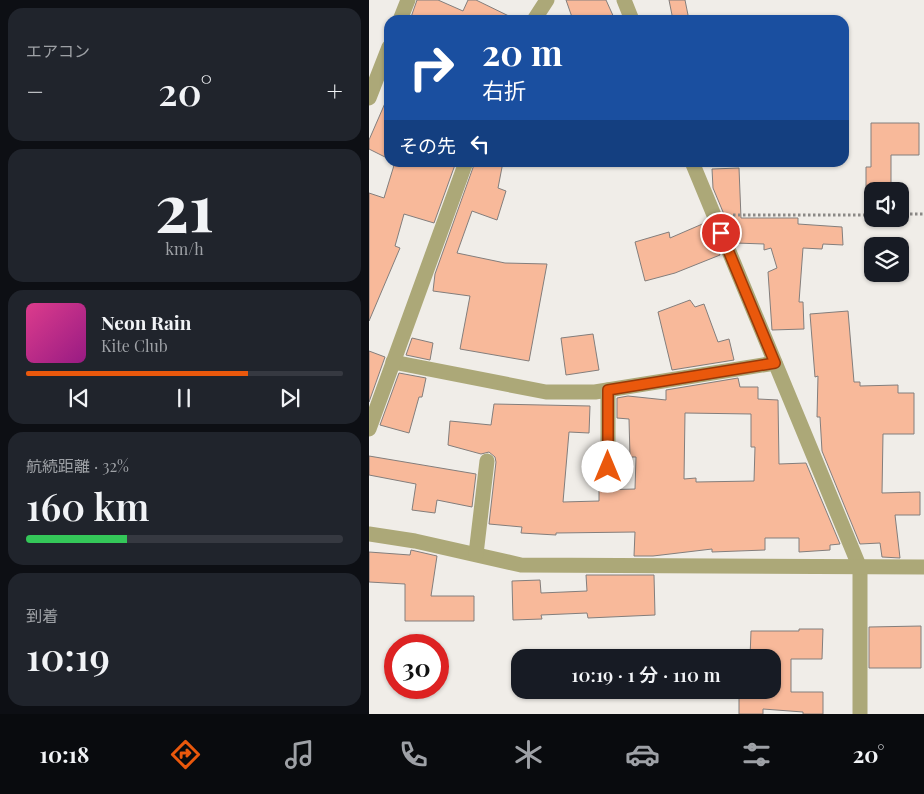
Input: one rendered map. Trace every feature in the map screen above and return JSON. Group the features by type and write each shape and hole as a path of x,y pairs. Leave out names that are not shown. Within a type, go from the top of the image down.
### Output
{"street":[{"path":"402,15 407,0"},
{"path":"536,15 547,0"},
{"path":"624,0 630,15"},
{"path":"369,98 384,60"},
{"path":"369,429 464,167"},
{"path":"694,167 859,568 860,714"},
{"path":"393,362 546,392 595,392 775,363"},
{"path":"608,390 608,467"},
{"path":"476,554 487,460"},
{"path":"369,534 415,541 521,565 924,567"}],"path":[{"path":"714,215 864,214"},
{"path":"909,214 924,214"}],"building":[{"path":"417,0 438,0 463,11 468,0 476,0 507,15 412,15"},
{"path":"566,0 606,0 613,15 571,15"},
{"path":"669,0 685,0 688,15 672,15"},
{"path":"384,106 384,156 369,149 369,140"},
{"path":"871,123 919,123 919,155 891,155 891,182 866,182 866,167 871,167"},
{"path":"393,167 454,167 434,223 404,214 395,246 400,248 369,321 369,193 384,198"},
{"path":"473,167 502,167 498,188 506,191 497,220 472,211 457,253 505,263 547,264 529,361 460,349 470,296 433,291 435,274"},
{"path":"739,168 741,218 798,218 798,224 842,227 843,245 823,244 822,249 803,248 799,302 803,302 804,329 772,330 768,272 777,268 771,248 764,250 764,244 736,243 713,188 712,169"},
{"path":"707,222 720,255 675,273 645,281 635,242 669,232 670,238"},
{"path":"690,300 695,307 704,304 718,342 729,339 734,360 672,370 658,312"},
{"path":"848,311 854,382 860,382 860,386 898,385 898,393 914,393 914,434 883,434 882,493 920,492 920,515 895,515 900,558 882,557 880,543 860,544 822,451 820,417 817,417 818,376 815,377 810,314"},
{"path":"593,334 599,370 566,375 561,338"},
{"path":"412,338 433,343 430,360 406,355"},
{"path":"369,351 385,357 369,402"},
{"path":"399,373 426,378 422,397 419,397 409,433 380,425"},
{"path":"738,378 740,387 758,387 758,399 778,400 779,464 806,463 840,544 830,545 830,550 799,552 799,538 765,538 765,550 712,552 712,549 653,556 634,556 635,532 556,533 556,535 521,533 522,527 489,524 495,457 489,452 481,454 448,445 450,421 491,425 494,404 590,406 589,433 569,432 563,502 599,501 599,490 635,489 636,457 630,457 629,419 617,418 617,398 628,396 666,400 666,390","holes":["685,413 751,414 751,447 755,447 754,481 696,482 696,478 684,479"]},
{"path":"369,456 476,474 472,507 437,500 435,513 412,510 416,484 369,475"},
{"path":"411,550 437,556 431,596 474,596 474,621 405,621 405,584 369,582 369,552 410,555"},
{"path":"586,575 654,575 655,615 588,618 587,613 541,615 542,619 513,620 512,581 540,580 541,593 587,591"},
{"path":"921,626 921,668 869,668 869,627"},
{"path":"799,629 823,629 822,659 791,659 791,692 823,692 823,714 803,714 803,712 763,709 763,714 739,714 739,699 781,699 781,649 750,649 751,631 799,631"}],"route":[{"path":"608,467 608,390 775,363 721,233"}]}
